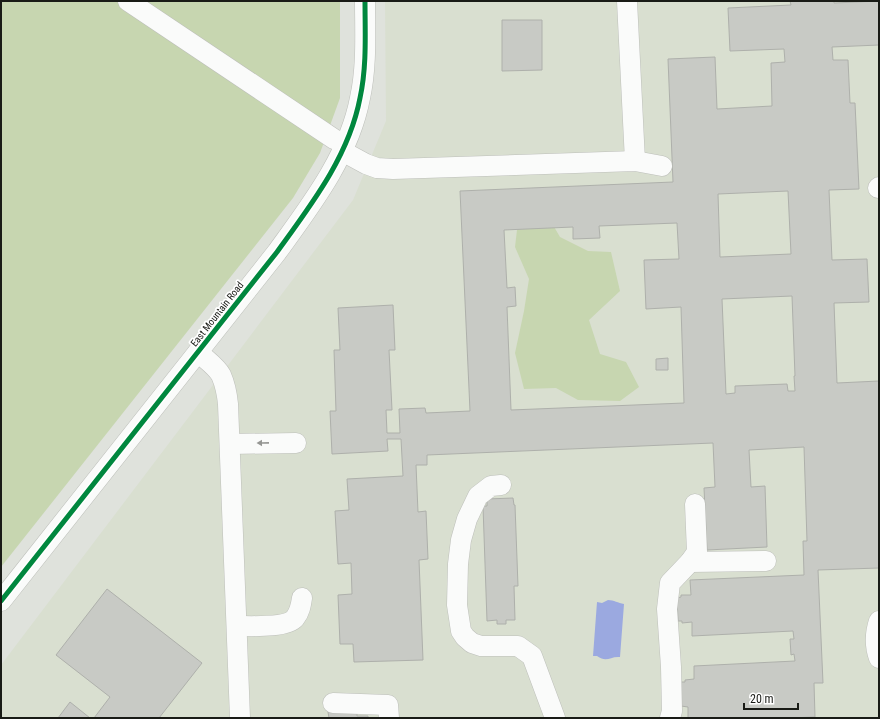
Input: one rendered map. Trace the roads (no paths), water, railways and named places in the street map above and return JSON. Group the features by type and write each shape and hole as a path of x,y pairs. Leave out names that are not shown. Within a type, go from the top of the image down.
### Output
{"street":[{"path":"128,1 334,139 366,164 377,168 393,169 635,162 662,166"},
{"name":"East Mountain Road","path":"1,601 277,252 322,187 353,124 361,92 365,40 365,1"},
{"path":"627,1 635,162"},
{"path":"198,352 221,375 226,388 228,404 240,718"},
{"path":"230,444 296,443"},
{"path":"501,485 491,486 478,496 467,519 461,540 458,564 457,605 461,631 472,643 481,646 518,646 532,656 555,718"},
{"path":"670,718 672,711 672,696 667,609 670,583 690,562 697,552 695,504"},
{"path":"690,562 766,561"},
{"path":"237,626 279,625 295,620 300,610 302,598"},
{"path":"879,621 876,629 876,651 879,658"},
{"path":"333,704 388,705 389,718"}],"water":[{"path":"608,600 624,604 620,657 603,659 593,656 597,602 602,603"}]}
